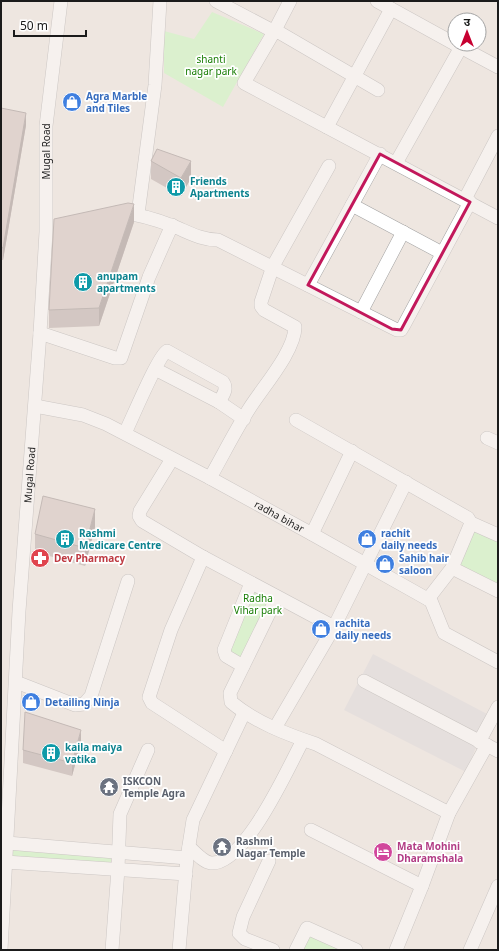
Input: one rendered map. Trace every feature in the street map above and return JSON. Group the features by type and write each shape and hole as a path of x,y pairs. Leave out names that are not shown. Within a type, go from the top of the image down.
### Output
{"street":[{"name":"Mugal Road","path":"1,950 20,596 35,406 46,232 46,126 61,1"},
{"path":"138,214 155,84 160,1"},
{"path":"216,1 268,30 275,30 378,90"},
{"path":"290,1 244,83 467,200 498,218"},
{"path":"377,1 447,40"},
{"path":"327,127 391,9"},
{"path":"396,163 453,52"},
{"path":"469,52 498,68"},
{"path":"102,212 109,211 138,214 202,239 218,240 273,266 392,329 401,330 442,253 498,136"},
{"path":"308,285 380,154"},
{"path":"210,478 244,418 281,362 295,335 296,327 261,306 263,293 273,266 329,166"},
{"path":"352,205 442,253"},
{"path":"46,232 58,226"},
{"path":"40,333 115,358 121,358 149,277 172,226"},
{"path":"361,312 403,232"},
{"path":"125,433 155,369 163,354 167,351 223,382 226,386 226,391 219,402"},
{"path":"155,369 219,402 244,418"},
{"name":"radha bihar","path":"35,406 83,416 125,433 210,478 428,599"},
{"path":"296,420 468,518 471,523 498,535"},
{"path":"312,534 352,451"},
{"path":"172,459 140,511 139,516 142,521 203,557 334,627"},
{"path":"275,728 334,627 406,482"},
{"path":"471,523 452,568 428,599 434,605 444,634 498,662"},
{"path":"203,557 171,630 149,697 152,703 226,751"},
{"path":"452,568 498,591"},
{"path":"16,682 76,704 84,704 91,696 128,581"},
{"path":"243,666 226,656 224,650 251,583"},
{"path":"278,597 229,696 231,702 244,713 275,728 316,744 449,813"},
{"path":"364,681 488,746"},
{"path":"396,950 449,813 488,746 498,707"},
{"path":"180,950 188,853 197,810 244,713"},
{"path":"7,843 118,852 188,853 212,863 225,860 238,849 258,823 304,740"},
{"path":"112,950 121,809 148,750"},
{"path":"311,830 422,886"},
{"path":"269,861 243,917 239,933 245,939 273,950"},
{"path":"5,862 186,874"},
{"path":"470,950 498,886"},
{"path":"296,950 307,928 356,950"}],"highlighted area":[{"path":"380,154 470,202 401,330 392,329 308,285"}],"shaded area":[{"path":"373,654 489,715 466,772 344,710"}],"green space":[{"name":"shanti nagar park","path":"212,12 264,34 223,107 164,73 164,31 194,39"},
{"path":"471,523 498,535 498,591 452,568"},
{"name":"Radha Vihar park","path":"251,583 277,597 243,666 225,654"},
{"path":"12,843 111,852 111,869 10,862"},
{"path":"306,928 354,950 296,950"}],"building":[{"path":"1,108 26,113 3,248 1,247"},
{"path":"157,149 191,161 181,178 151,161"},
{"name":"anupam apartments","path":"128,203 134,204 99,308 49,310 54,219"},
{"path":"43,496 95,509 85,548 35,534"},
{"name":"kaila maiya vatika","path":"25,712 81,730 72,763 23,750"}],"place":[{"name":"Agra Marble and Tiles","path":"72,102"},
{"name":"Friends Apartments","path":"176,187"},
{"name":"anupam apartments","path":"83,282"},
{"name":"Rashmi Medicare Centre","path":"65,539"},
{"name":"rachit daily needs","path":"367,539"},
{"name":"Dev Pharmacy","path":"40,558"},
{"name":"Sahib hair saloon","path":"385,564"},
{"name":"rachita daily needs","path":"321,629"},
{"name":"Detailing Ninja","path":"31,702"},
{"name":"kaila maiya vatika","path":"51,753"},
{"name":"ISKCON Temple Agra","path":"109,787"},
{"name":"Rashmi Nagar Temple","path":"222,847"},
{"name":"Mata Mohini Dharamshala","path":"383,852"}]}
